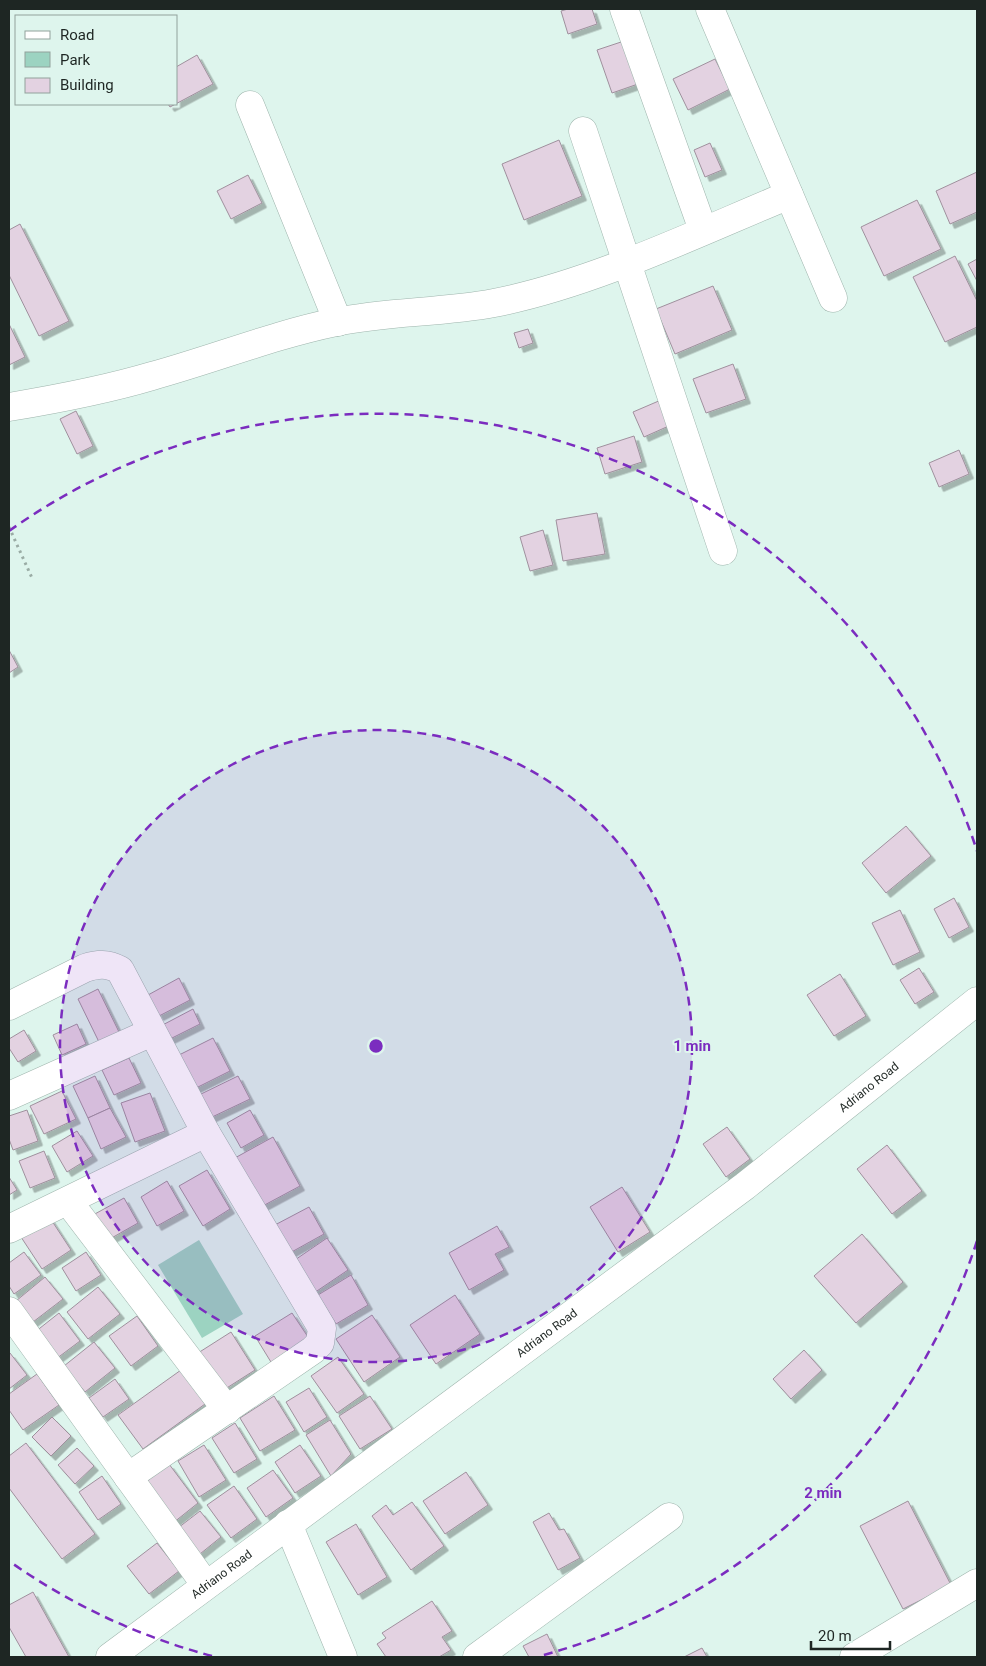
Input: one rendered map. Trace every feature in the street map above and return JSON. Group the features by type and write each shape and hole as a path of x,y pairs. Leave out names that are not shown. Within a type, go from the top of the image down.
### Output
{"street":[{"path":"624,9 703,230"},
{"path":"710,9 832,298"},
{"path":"250,105 338,322"},
{"path":"582,131 723,552"},
{"path":"9,407 54,400 152,376 283,335 338,322 495,303 544,290 626,261 789,195"},
{"path":"9,1006 85,968 97,964 110,965 120,970 206,1133 322,1328 320,1343 313,1350 128,1477"},
{"name":"Adriano Road","path":"110,1657 205,1584 746,1186 977,1001"},
{"path":"9,1096 152,1032"},
{"path":"9,1229 206,1133"},
{"path":"68,1201 227,1410"},
{"path":"9,1311 205,1584"},
{"path":"477,1657 669,1517"},
{"path":"288,1524 343,1657"},
{"path":"854,1657 977,1583"}],"path":[{"path":"9,527 32,578"}],"green space":[{"path":"199,1240 243,1314 202,1338 158,1265"}],"building":[{"path":"568,9 592,9 597,24 568,34 561,11"},
{"path":"624,41 638,84 612,93 597,50"},
{"path":"197,55 213,84 178,103 178,66"},
{"path":"715,59 730,89 688,110 673,79"},
{"path":"559,140 582,196 524,220 502,164"},
{"path":"710,143 722,170 705,177 694,150"},
{"path":"977,172 977,212 950,224 936,191"},
{"path":"248,175 262,203 231,219 217,191"},
{"path":"917,200 941,249 884,276 861,227"},
{"path":"20,224 69,321 39,336 9,275 9,230"},
{"path":"955,256 977,301 977,327 945,342 913,277"},
{"path":"977,259 977,281 968,264"},
{"path":"713,286 732,330 675,354 656,309"},
{"path":"9,324 25,357 9,365"},
{"path":"528,329 533,343 519,348 514,333"},
{"path":"733,364 746,399 706,413 693,379"},
{"path":"661,400 671,425 644,437 633,412"},
{"path":"76,411 93,446 77,454 60,419"},
{"path":"634,436 642,462 605,474 597,448"},
{"path":"959,450 969,474 939,487 929,463"},
{"path":"597,513 605,554 563,561 556,520"},
{"path":"543,530 553,565 530,571 520,537"},
{"path":"9,650 18,667 9,673"},
{"path":"906,826 931,856 886,893 862,863"},
{"path":"954,898 969,927 949,938 934,909"},
{"path":"900,910 920,952 893,965 872,923"},
{"path":"919,968 934,992 915,1004 900,980"},
{"path":"840,974 866,1016 834,1036 807,995"},
{"path":"179,978 190,1000 159,1016 148,995"},
{"path":"98,989 119,1032 99,1042 78,999"},
{"path":"193,1009 200,1024 162,1043 155,1029"},
{"path":"77,1024 86,1044 62,1055 53,1035"},
{"path":"24,1030 36,1051 18,1062 9,1048 9,1039"},
{"path":"213,1038 230,1071 190,1091 173,1058"},
{"path":"129,1058 141,1083 114,1095 102,1070"},
{"path":"95,1076 110,1108 88,1118 73,1086"},
{"path":"238,1076 250,1099 210,1118 199,1095"},
{"path":"62,1091 76,1119 44,1134 30,1106"},
{"path":"150,1093 165,1131 135,1142 121,1103"},
{"path":"110,1108 126,1137 101,1149 88,1118"},
{"path":"27,1110 38,1141 13,1150 9,1139 9,1116"},
{"path":"250,1110 264,1135 241,1148 227,1123"},
{"path":"727,1127 750,1159 726,1177 703,1144"},
{"path":"77,1131 93,1156 67,1172 52,1146"},
{"path":"273,1137 300,1186 259,1208 233,1159"},
{"path":"887,1145 922,1191 892,1214 857,1169"},
{"path":"44,1151 55,1178 30,1188 19,1161"},
{"path":"207,1170 230,1209 203,1226 179,1186"},
{"path":"9,1177 17,1190 9,1195"},
{"path":"167,1181 184,1211 157,1226 141,1197"},
{"path":"622,1187 650,1232 618,1252 590,1207"},
{"path":"124,1198 138,1223 108,1240 93,1215"},
{"path":"309,1207 324,1234 288,1254 273,1226"},
{"path":"50,1218 71,1250 42,1269 21,1237"},
{"path":"497,1226 509,1247 495,1254 504,1270 469,1290 449,1253"},
{"path":"862,1234 903,1282 856,1323 814,1276"},
{"path":"327,1238 348,1270 311,1295 289,1264"},
{"path":"24,1252 41,1275 14,1294 9,1286 9,1263"},
{"path":"86,1252 101,1275 76,1291 62,1268"},
{"path":"351,1275 368,1305 336,1324 318,1295"},
{"path":"45,1277 63,1299 33,1322 16,1301"},
{"path":"98,1287 120,1314 88,1339 67,1312"},
{"path":"455,1295 480,1334 436,1364 410,1325"},
{"path":"59,1313 80,1341 56,1359 35,1332"},
{"path":"292,1313 312,1343 274,1367 255,1336"},
{"path":"372,1315 400,1357 364,1382 336,1339"},
{"path":"137,1316 158,1346 131,1366 109,1336"},
{"path":"231,1332 255,1370 222,1391 198,1353"},
{"path":"94,1342 115,1368 85,1392 64,1366"},
{"path":"804,1350 822,1370 791,1399 773,1379"},
{"path":"9,1354 27,1375 9,1389"},
{"path":"338,1357 364,1394 337,1413 311,1376"},
{"path":"181,1370 205,1404 143,1449 118,1415"},
{"path":"37,1374 59,1405 23,1430 9,1410 9,1394"},
{"path":"115,1379 129,1399 103,1417 89,1398"},
{"path":"309,1388 327,1417 304,1432 286,1402"},
{"path":"274,1396 295,1430 260,1451 240,1418"},
{"path":"370,1396 392,1429 360,1449 339,1416"},
{"path":"52,1417 71,1436 51,1456 32,1437"},
{"path":"330,1420 351,1454 331,1476 306,1435"},
{"path":"235,1423 257,1459 234,1473 212,1438"},
{"path":"26,1443 95,1534 62,1559 9,1488 9,1456"},
{"path":"204,1445 226,1480 199,1497 178,1461"},
{"path":"300,1445 321,1476 295,1493 275,1462"},
{"path":"77,1448 94,1466 75,1484 58,1465"},
{"path":"169,1464 198,1503 173,1523 143,1484"},
{"path":"273,1470 293,1498 266,1517 247,1488"},
{"path":"466,1472 488,1505 445,1534 423,1501"},
{"path":"102,1476 121,1504 98,1520 79,1492"},
{"path":"234,1486 257,1519 231,1538 207,1505"},
{"path":"908,1501 951,1585 903,1609 860,1526"},
{"path":"412,1502 444,1546 411,1570 372,1516 386,1505 393,1515"},
{"path":"200,1511 221,1537 195,1558 174,1531"},
{"path":"549,1513 559,1530 564,1529 580,1558 558,1570 533,1522"},
{"path":"356,1524 387,1577 358,1595 326,1542"},
{"path":"157,1543 179,1571 149,1594 127,1566"},
{"path":"33,1592 69,1657 26,1657 9,1627 9,1605"},
{"path":"432,1601 452,1631 442,1637 451,1650 439,1657 386,1657 377,1644 386,1638 382,1633"},
{"path":"547,1634 558,1657 529,1657 523,1646"},
{"path":"702,1648 707,1657 684,1657"}]}
